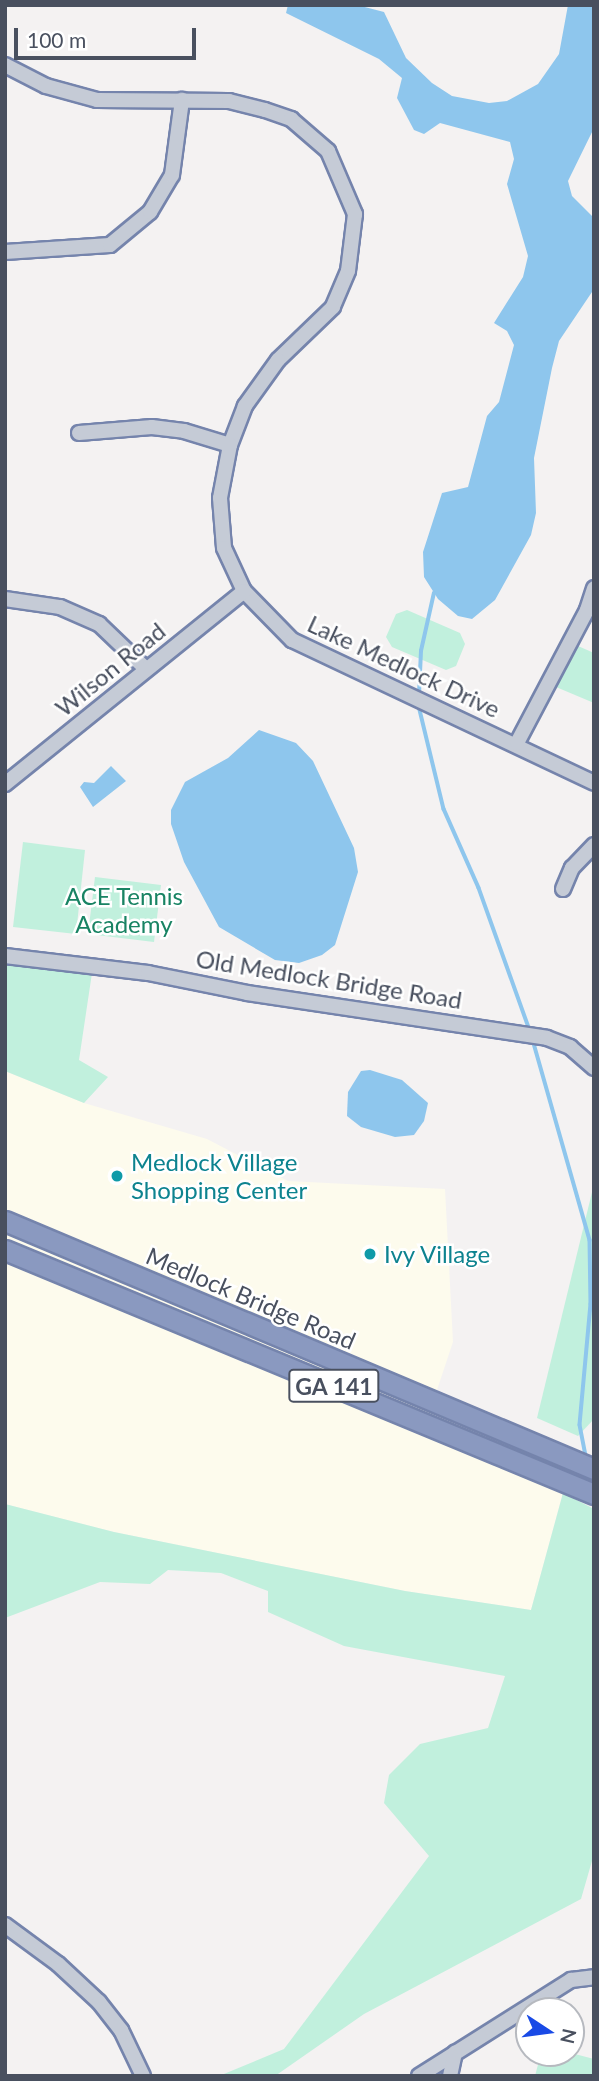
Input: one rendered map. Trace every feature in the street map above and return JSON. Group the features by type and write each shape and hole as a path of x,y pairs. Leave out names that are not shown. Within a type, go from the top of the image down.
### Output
{"highway":[{"name":"Medlock Bridge Road","path":"5,1221 594,1469"},
{"name":"Medlock Bridge Road","path":"5,1250 594,1494"}],"street":[{"name":"Lake Medlock Drive","path":"5,65 46,86 97,100 229,101 291,119 328,151 355,214 348,271 333,307 264,378 245,406 230,445 220,525 223,548 244,591 292,640 419,703 517,743 594,783"},
{"path":"5,252 110,245 150,212 172,175 182,100"},
{"path":"79,433 152,427 184,431 230,445"},
{"name":"Wilson Road","path":"5,784 145,668 244,591"},
{"path":"517,743 593,591"},
{"path":"5,599 60,607 99,624 145,668"},
{"path":"563,889 572,868 594,845"},
{"name":"Old Medlock Bridge Road","path":"5,956 148,973 247,993 495,1028 570,1047 594,1068"},
{"path":"5,1925 58,1964 99,2002 121,2031 144,2076"},
{"path":"419,2076 572,1980 593,1972"},
{"path":"450,2076 455,2053"}],"shaded area":[{"path":"5,1071 84,1103 207,1139 288,1181 445,1189 453,1342 431,1408 568,1474 531,1610 405,1591 114,1532 5,1504"}],"green space":[{"path":"407,610 460,633 465,644 456,666 446,670 392,647 386,637 396,614"},
{"path":"578,646 594,653 594,703 556,687"},
{"path":"23,842 85,850 76,934 13,927"},
{"name":"ACE Tennis Academy","path":"95,877 161,885 154,942 88,934"},
{"path":"5,962 92,973 79,1060 108,1077 84,1103 5,1071"},
{"path":"594,1184 594,1419 578,1436 537,1418"},
{"path":"563,1493 594,1509 594,1854 581,1899 364,2014 275,2076 219,2076 284,2049 429,1856 384,1803 389,1775 420,1744 488,1728 505,1676 344,1646 268,1612 268,1591 221,1573 168,1570 150,1584 100,1582 5,1618 5,1504 114,1532 405,1591 531,1610"},
{"path":"585,2057 594,2059 594,2076 535,2076 537,2067 585,2067"}],"water":[{"path":"288,5 357,5 384,12 406,58 432,83 452,96 489,103 507,101 538,84 559,54 568,5 594,5 594,128 568,181 572,196 594,218 594,289 559,341 552,368 534,458 536,513 531,535 495,600 472,619 458,616 438,599 424,577 423,552 442,493 468,487 487,416 499,402 514,345 507,331 494,323 523,277 528,256 507,184 514,159 510,142 440,123 424,134 414,130 397,98 402,78 379,59 286,13"},
{"path":"259,730 296,743 313,761 354,848 358,872 335,945 322,955 299,963 275,960 219,927 184,862 171,824 171,810 185,782 228,758"},
{"path":"111,766 126,781 93,807 80,787 84,782 94,783"},
{"path":"370,1070 402,1080 428,1103 424,1121 414,1135 395,1137 361,1127 347,1116 348,1092 361,1071"}],"waterway":[{"path":"419,695 421,651 434,593"},
{"path":"419,706 444,809 479,888 531,1033"},
{"path":"533,1040 590,1240 591,1304 580,1425 586,1457"}],"place":[{"name":"Medlock Village Shopping Center","path":"117,1176"},
{"name":"Ivy Village","path":"370,1254"}]}
